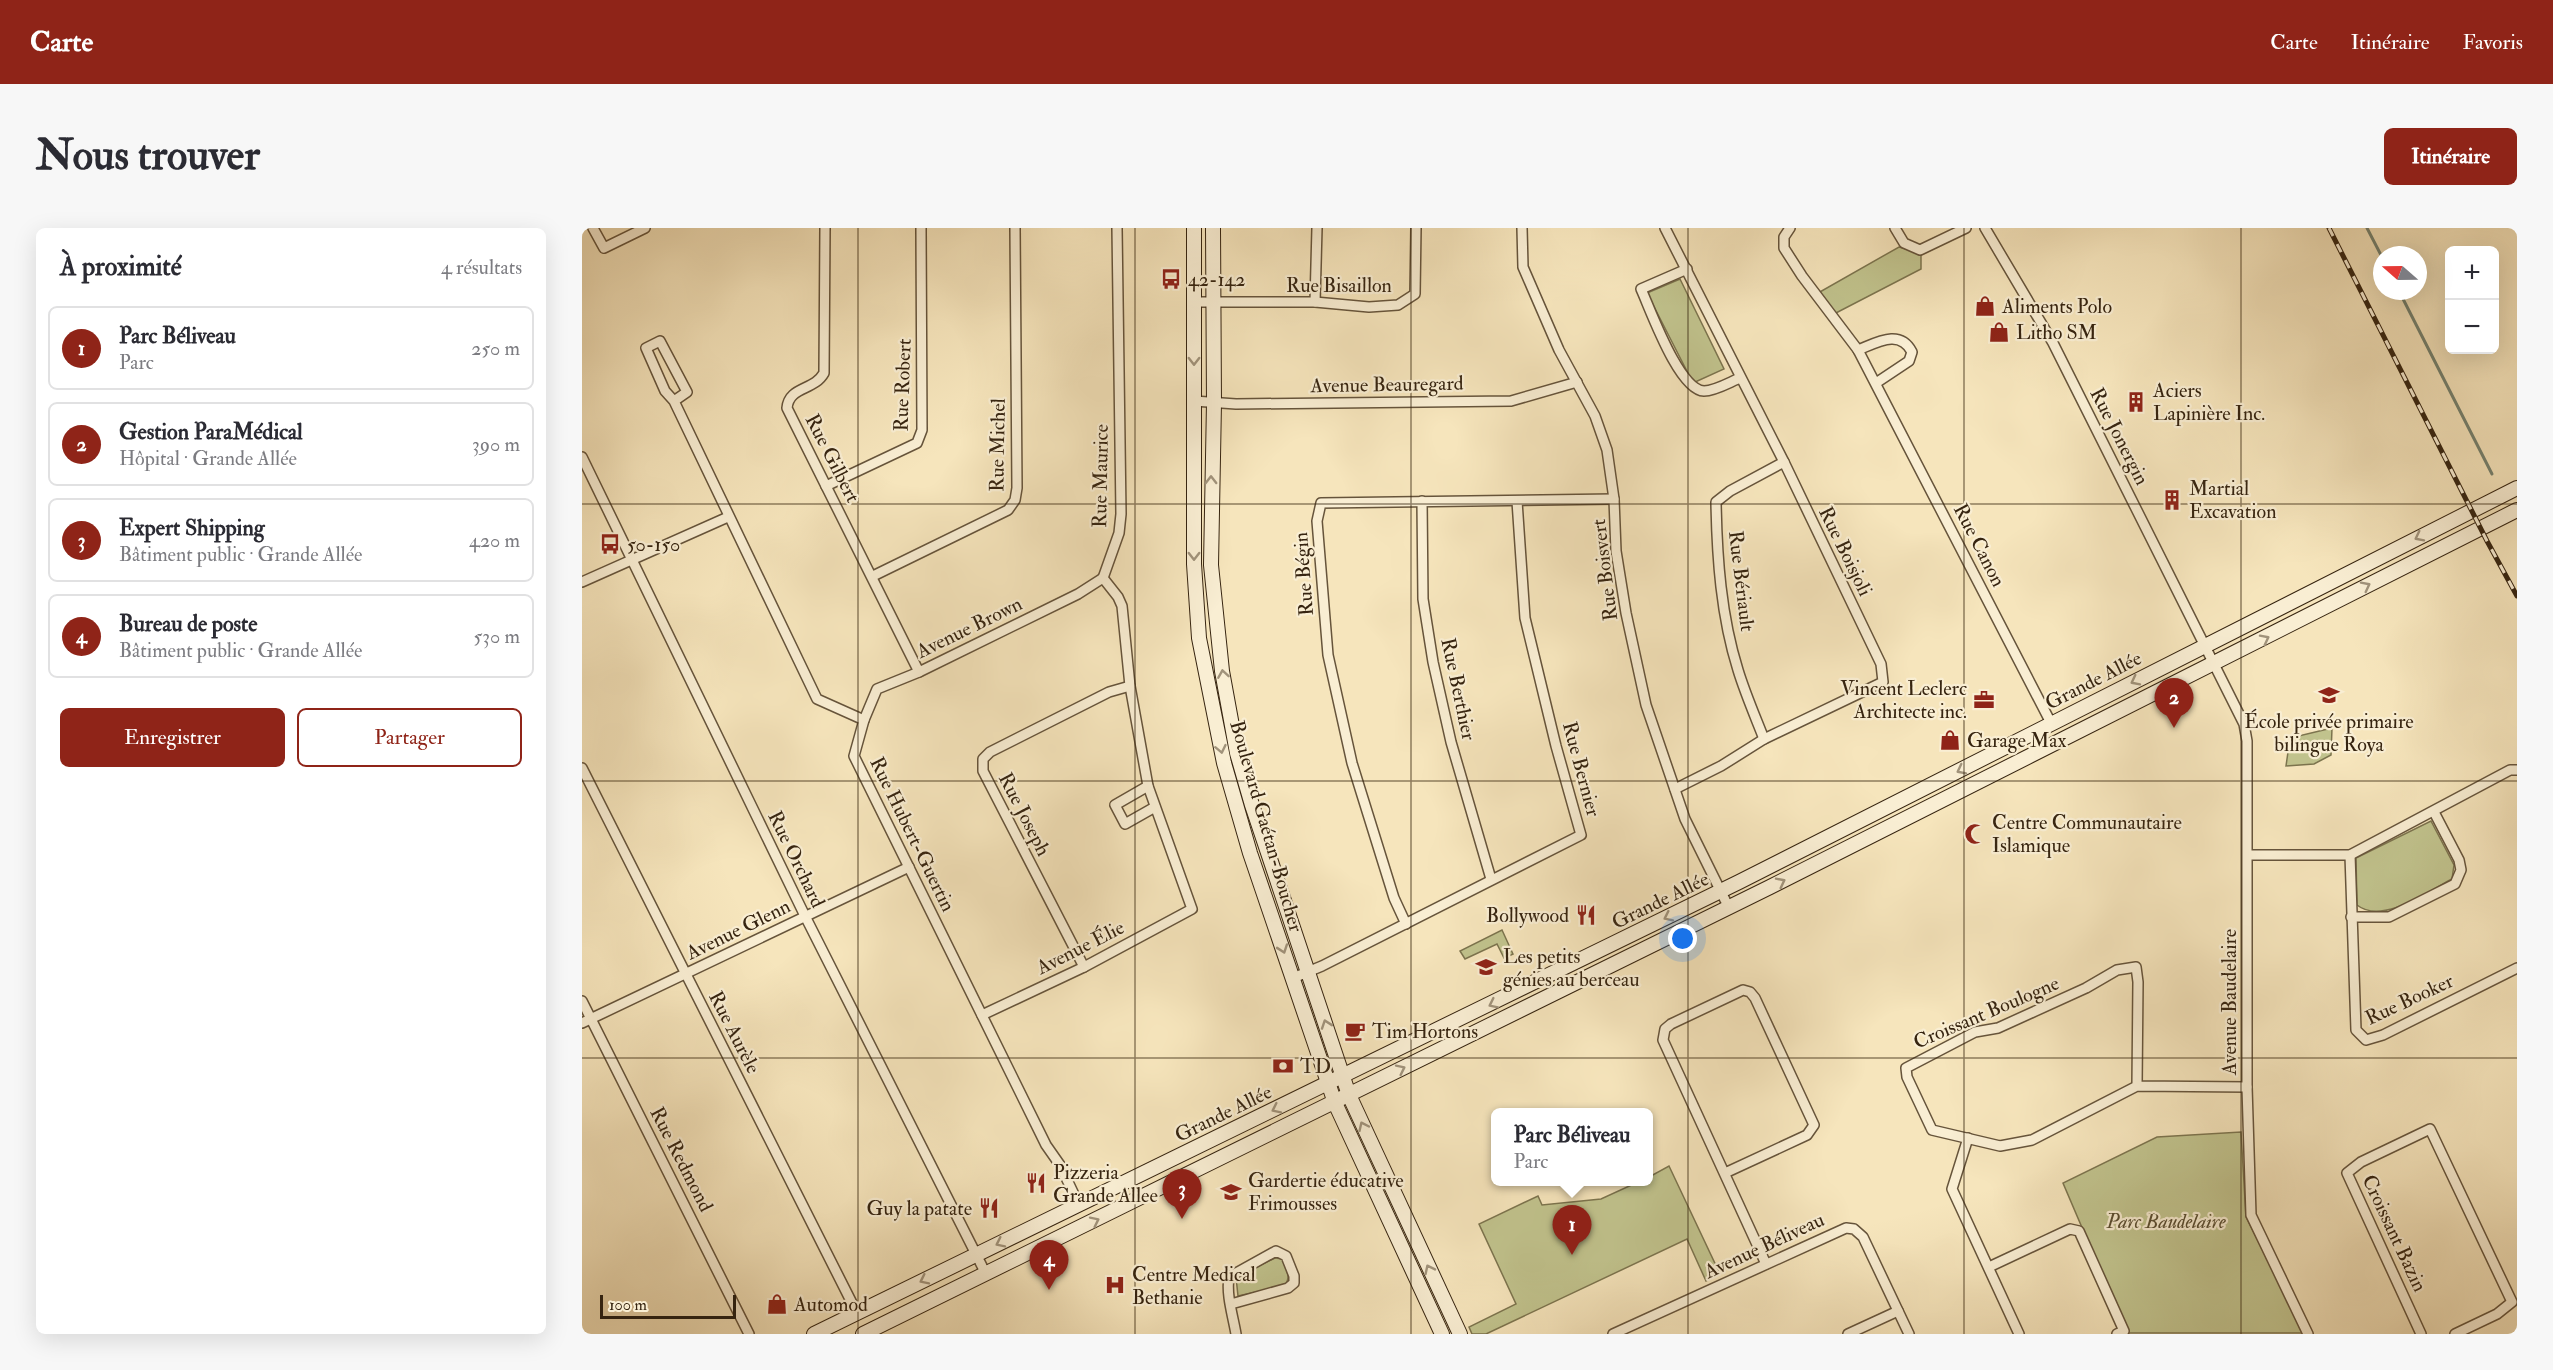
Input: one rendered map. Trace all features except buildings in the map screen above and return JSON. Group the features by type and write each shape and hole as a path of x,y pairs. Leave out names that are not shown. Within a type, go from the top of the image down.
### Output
{"main road":[{"name":"Boulevard Gaétan-Boucher","path":"1194,228 1194,564 1199,638 1224,763 1250,854 1335,1103 1437,1332"},
{"name":"Boulevard Gaétan-Boucher","path":"1213,228 1214,403 1211,565 1222,671 1234,737 1246,786 1349,1095 1457,1328"},
{"name":"Grande Allée","path":"814,1334 1720,891 2517,488"},
{"name":"Grande Allée","path":"863,1334 1729,908 2517,510"},
{"path":"1437,1332 1457,1328"}],"street":[{"path":"593,228 604,248 645,228"},
{"name":"Rue Gilbert","path":"825,228 825,373 820,381 793,394 788,400 788,408 919,672"},
{"name":"Rue Robert","path":"826,486 917,443 922,430 921,228"},
{"name":"Rue Michel","path":"873,576 1008,510 1015,500 1017,488 1016,228"},
{"name":"Rue Maurice","path":"1103,578 1119,533 1121,514 1117,228"},
{"path":"1315,302 1317,228"},
{"name":"Rue Bisaillon","path":"1193,302 1315,302 1369,307 1398,305 1415,294 1416,228"},
{"name":"Rue Boisvert","path":"1522,228 1523,267 1559,350 1595,416 1607,450 1614,499 1616,551 1626,613 1646,705 1691,832 1729,908"},
{"name":"Rue Boisjoli","path":"1665,228 1784,462 1881,663 1883,682 1764,739 1721,766 1675,789"},
{"name":"Rue Canon","path":"1790,228 1784,237 1784,248 1802,276 1858,350 2050,723"},
{"path":"1895,228 1904,243 1920,250 1966,228"},
{"name":"Rue Jonergin","path":"1984,228 2053,343 2215,664"},
{"path":"1687,269 1641,289 1674,361 1690,385 1704,391 1740,378"},
{"path":"1858,350 1883,340 1901,339 1907,342 1912,352 1910,361 1876,383"},
{"path":"674,401 687,392 660,341 646,348 665,391 674,401 817,699 864,720"},
{"name":"Avenue Beauregard","path":"1194,402 1511,401 1577,382"},
{"name":"Rue Orchard","path":"582,457 805,916 986,1274"},
{"name":"Rue Bériault","path":"1764,739 1737,669 1723,606 1717,551 1716,502 1730,491 1784,462"},
{"name":"Rue Bégin","path":"1406,924 1394,898 1352,763 1328,655 1317,520 1322,503 1614,499"},
{"name":"Rue Berthier","path":"1422,501 1423,599 1433,662 1451,742 1491,879"},
{"name":"Rue Bernier","path":"1293,978 1406,924 1581,835 1556,746 1525,618 1517,501"},
{"path":"582,582 728,517"},
{"path":"1103,578 1122,606 1130,686 1148,786 1155,807 1125,824 1115,805 1148,786"},
{"name":"Avenue Brown","path":"864,720 878,689 919,672 1078,594 1103,578"},
{"name":"Avenue Baudelaire","path":"2215,664 2241,716 2247,735 2247,1087 2251,1215 2308,1334"},
{"name":"Rue Joseph","path":"1084,967 983,771 983,759 990,752 1109,692 1130,686"},
{"name":"Rue Hubert-Guertin","path":"864,720 854,756 1046,1145 1060,1165 1079,1205"},
{"name":"Rue Aurèle","path":"582,768 857,1313"},
{"path":"2248,855 2350,855 2510,771 2517,770"},
{"name":"Avenue Élie","path":"982,1015 1084,967 1192,909 1155,807"},
{"path":"2351,917 2389,917 2455,884 2461,870 2459,860 2434,812"},
{"name":"Rue Booker","path":"2350,855 2355,1030 2366,1040 2383,1035 2517,968"},
{"name":"Avenue Glenn","path":"586,1021 909,867"},
{"name":"Croissant Boulogne","path":"2137,1086 2138,982 2136,967 2117,970 2086,988 1998,1028 1975,1032 1906,1068 1906,1077 1932,1130 2000,1146 2032,1140 2137,1086 2247,1087"},
{"path":"1725,1173 1807,1135 1814,1125 1756,1001 1750,992 1743,990 1671,1024 1665,1029 1663,1036 1766,1264"},
{"name":"Rue Redmond","path":"582,1001 586,1021 749,1334"},
{"name":"Croissant Bazin","path":"2421,1334 2347,1173 2361,1162 2430,1129 2512,1302 2497,1314 2455,1334"},
{"path":"1968,1138 1952,1189 2019,1334"},
{"name":"Avenue Béliveau","path":"1613,1334 1842,1228 1854,1229 1863,1237 1909,1334"},
{"path":"1989,1267 2070,1229 2079,1231 2124,1331 2117,1334"},
{"path":"1231,1304 1288,1288 1294,1283 1294,1276 1286,1256 1276,1251 1231,1274 1228,1281 1231,1304 1236,1334"},
{"path":"1848,1334 1898,1311"}],"green space":[{"path":"1899,247 1921,253 1921,269 1834,314 1818,293"},
{"path":"1680,279 1724,369 1693,383 1647,293"},
{"path":"2332,728 2331,755 2314,764 2286,766 2290,738"},
{"path":"2431,821 2454,865 2452,879 2418,898 2391,909 2367,910 2357,905 2356,858"},
{"path":"1502,930 1513,954 1504,958 1497,944 1465,959 1460,951"},
{"name":"Parc Baudelaire","path":"2241,1132 2246,1217 2304,1333 2127,1333 2063,1183 2157,1137"},
{"path":"1669,1166 1720,1274 1706,1281 1687,1239 1486,1334 1472,1334 1469,1327 1516,1304 1479,1224 1538,1196 1542,1205 1601,1199 1629,1186 1653,1186 1653,1175"},
{"path":"1275,1258 1283,1259 1287,1270 1288,1280 1284,1286 1238,1296 1236,1277"}],"waterway":[{"path":"2367,228 2376,246"},
{"path":"2404,300 2492,474"}],"railway":[{"path":"2329,228 2517,596"}],"place":[{"name":"42-142","path":"1171,279"},
{"name":"Aliments Polo","path":"1985,306"},
{"name":"Litho SM","path":"1999,332"},
{"name":"Aciers Lapinière Inc.","path":"2136,402"},
{"name":"Martial Excavation","path":"2172,500"},
{"name":"50-150","path":"610,544"},
{"name":"École privée primaire bilingue Roya","path":"2329,695"},
{"name":"Vincent Leclerc Architecte inc.","path":"1984,700"},
{"name":"Gestion ParaMédical","path":"2174,728"},
{"name":"Garage Max","path":"1950,740"},
{"name":"Centre Communautaire Islamique","path":"1975,834"},
{"name":"Bollywood","path":"1586,915"},
{"name":"Les petits génies au berceau","path":"1486,967"},
{"name":"Tim Hortons","path":"1355,1031"},
{"name":"TD","path":"1283,1066"},
{"name":"Pizzeria Grande Allee","path":"1036,1183"},
{"name":"Gardertie éducative Frimousses","path":"1231,1192"},
{"name":"Guy la patate","path":"989,1208"},
{"name":"Expert Shipping","path":"1182,1219"},
{"name":"Parc Béliveau","path":"1572,1255"},
{"name":"Centre Medical Bethanie","path":"1115,1285"},
{"name":"Bureau de poste","path":"1049,1290"},
{"name":"Automod","path":"777,1304"}]}
